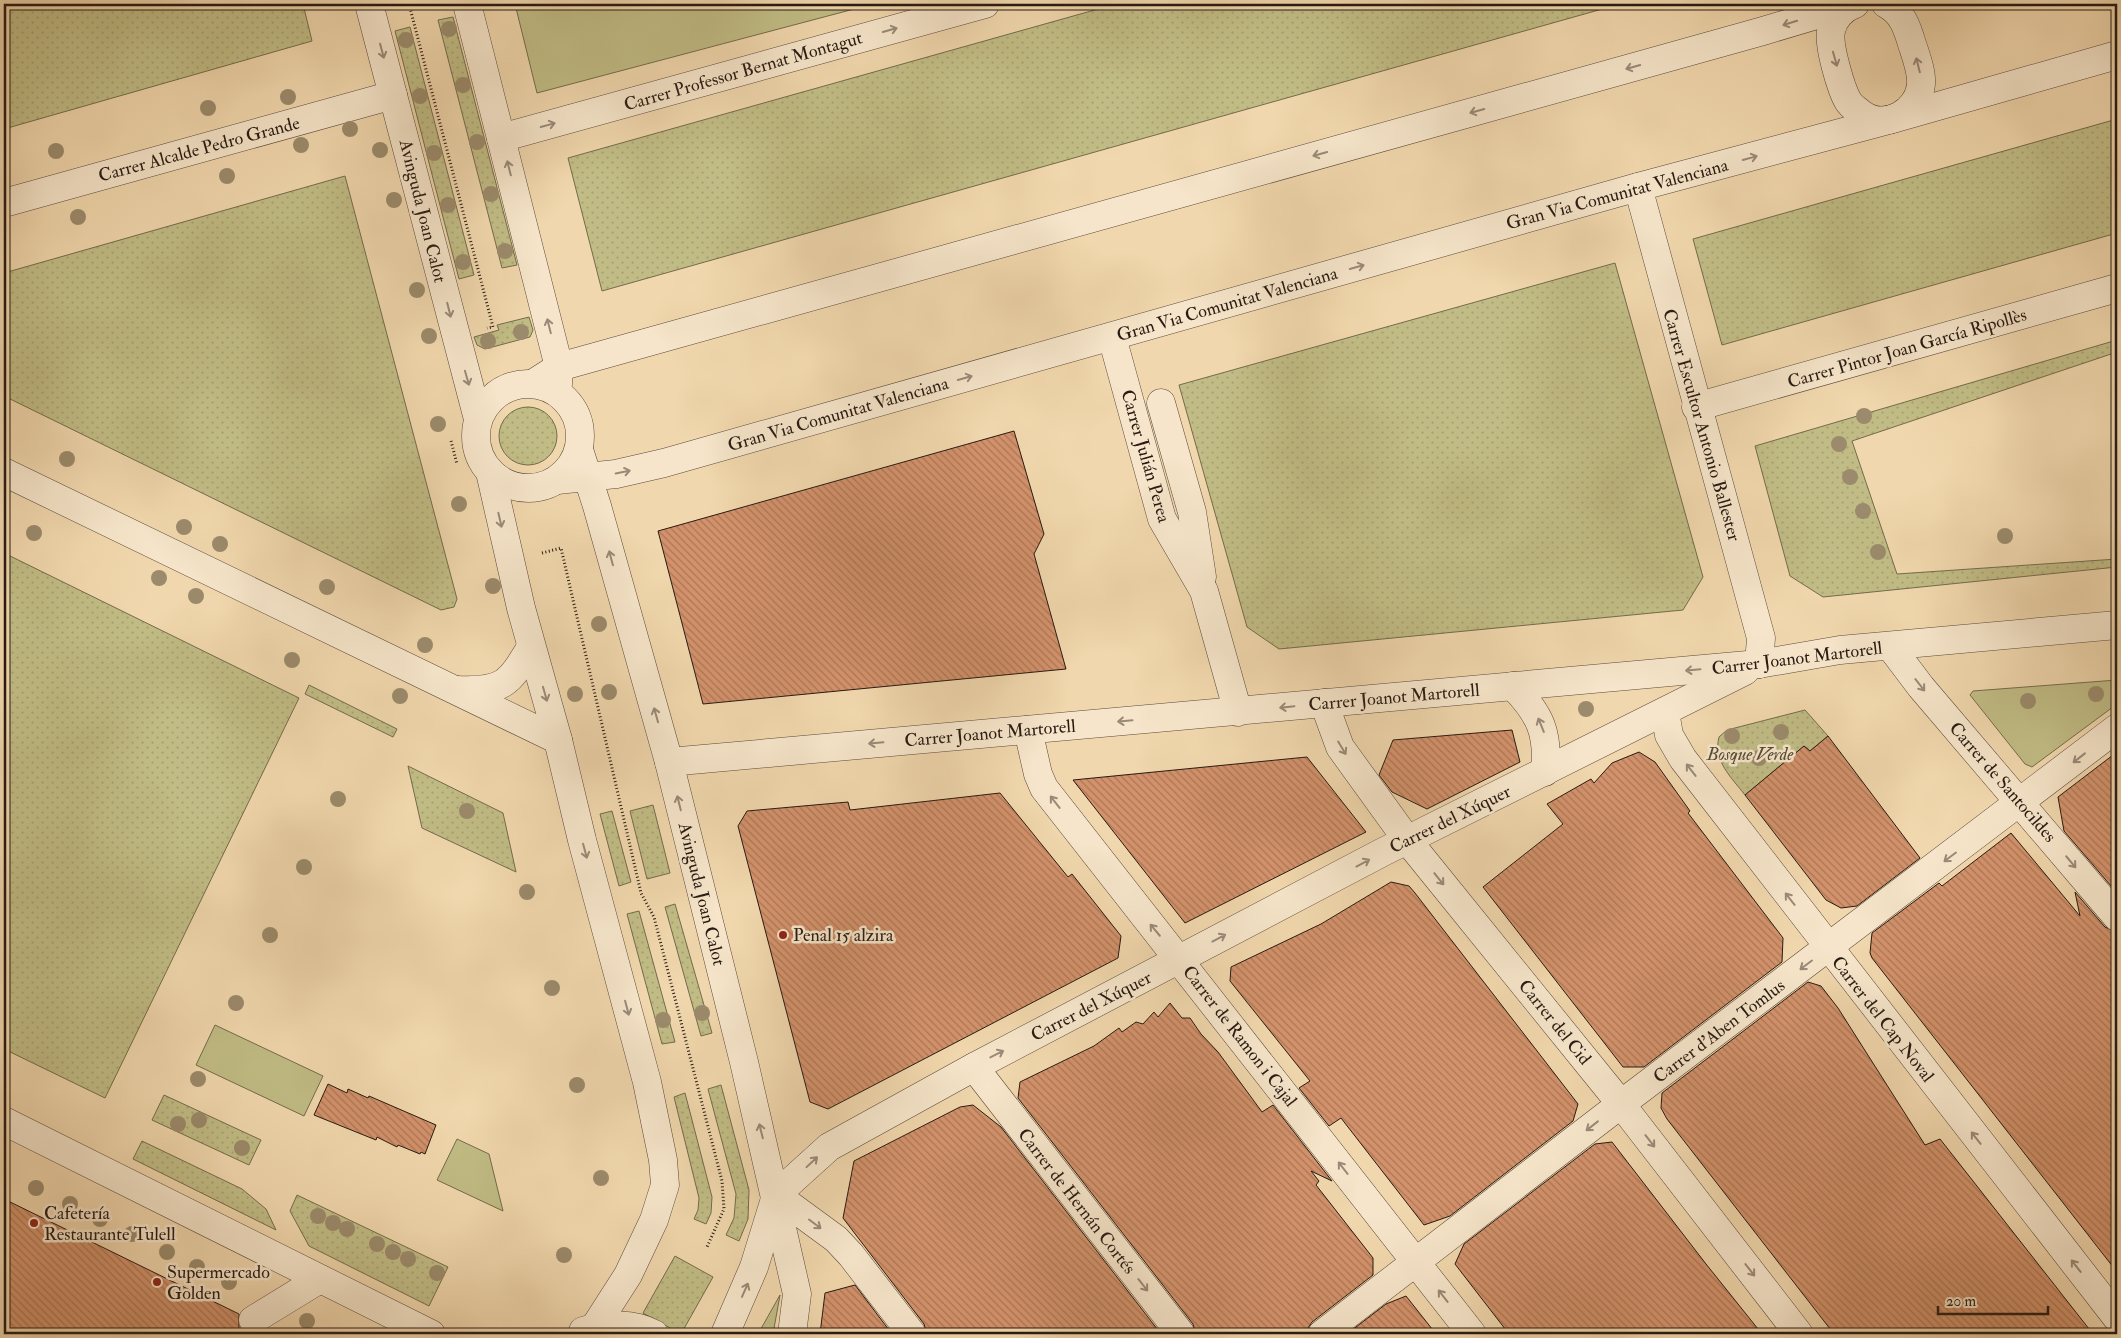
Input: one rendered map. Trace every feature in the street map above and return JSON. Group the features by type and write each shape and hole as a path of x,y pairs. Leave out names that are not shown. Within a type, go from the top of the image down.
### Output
{"street":[{"name":"Avinguda Joan Calot","path":"369,4 478,419"},
{"path":"467,4 501,138 550,380 570,403 578,418 583,465 571,468 557,480 540,487 522,488 504,482 490,472"},
{"name":"Carrer Professor Bernat Montagut","path":"501,138 985,4"},
{"name":"Gran Via Comunitat Valenciana","path":"1854,4 1835,20 1831,32 1831,44 1848,100 1864,116 1878,120 1896,118 1912,107 1918,96 1921,84 1907,28 1901,16 1886,4"},
{"name":"Gran Via Comunitat Valenciana","path":"550,380 1854,4"},
{"name":"Gran Via Comunitat Valenciana","path":"583,465 664,463 1638,187 1896,118 2117,56"},
{"name":"Carrer Alcalde Pedro Grande","path":"4,203 393,95"},
{"name":"Carrer Escultor Antonio Ballester","path":"1638,187 1696,407 1761,638 1759,664"},
{"name":"Carrer Pintor Joan García Ripollès","path":"1696,407 2117,288"},
{"name":"Carrer Julián Perea","path":"1112,337 1162,519 1204,591 1238,712"},
{"path":"550,380 516,384 500,392 486,403 478,419 476,447 490,472 532,647 647,1082 663,1160 665,1185 654,1220 628,1274 585,1331"},
{"path":"1161,403 1192,512 1204,591"},
{"name":"Avinguda Joan Calot","path":"583,465 597,506 669,762 776,1195"},
{"path":"4,472 558,740"},
{"name":"Carrer Joanot Martorell","path":"669,762 1759,664 1840,650 2117,625"},
{"name":"Carrer de Santocildes","path":"1890,646 1921,687 2022,802 2117,918"},
{"path":"454,690 476,691 498,688 515,674 532,647"},
{"name":"Carrer del Xúquer","path":"776,1195 829,1146 974,1067 1408,841 1759,664"},
{"path":"1513,686 1527,701 1543,728 1547,750 1545,772"},
{"name":"Carrer del Cid","path":"1324,703 1340,747 1408,841 1621,1104 1800,1334"},
{"name":"Carrer del Cap Noval","path":"1665,712 1670,735 1683,759 1828,949 2117,1318"},
{"name":"Carrer d'Aben Tomlus","path":"1322,1334 1621,1104 2022,802 2117,728"},
{"name":"Carrer de Ramon i Cajal","path":"1028,730 1038,774 1044,788 1180,959 1472,1334"},
{"name":"Carrer de Hernán Cortés","path":"974,1067 1181,1334"},
{"path":"4,1121 431,1334"},
{"path":"725,1334 754,1267 776,1195"},
{"path":"776,1195 797,1294 792,1334"},
{"path":"776,1195 836,1239 851,1255 912,1334"},
{"path":"253,1320 320,1279"},
{"path":"585,1331 612,1325 632,1326 654,1334"}],"path":[{"path":"409,4 486,299"}],"green space":[{"path":"4,4 303,4 312,41 4,129"},
{"path":"515,4 873,4 537,93"},
{"path":"1116,4 1620,4 602,291 568,158"},
{"path":"453,17 517,265 502,268 438,20"},
{"path":"410,27 474,275 459,279 395,31"},
{"path":"2117,119 2117,233 1722,345 1693,239"},
{"path":"345,176 457,599 454,607 441,610 4,396 4,273"},
{"path":"1615,263 1703,577 1683,610 1279,649 1247,627 1179,385"},
{"path":"529,317 533,330 530,337 485,349 477,345 474,337 499,330 497,325"},
{"path":"2117,340 2117,352 1852,441 1897,574 2117,559 2117,567 1823,597 1790,576 1755,446"},
{"path":"528,407 539,409 552,420 557,436 555,447 544,460 528,465 517,463 504,452 499,436 501,425 512,412"},
{"path":"4,553 299,698 105,1098 4,1049"},
{"path":"2117,680 2117,704 2032,767 2025,764 1970,695 1973,691"},
{"path":"309,685 397,729 393,737 305,694"},
{"name":"Bosque Verde","path":"1805,710 1828,736 1810,751 1804,746 1745,795 1729,775 1721,761 1718,746 1719,737 1727,730"},
{"path":"408,766 503,813 516,872 422,828"},
{"path":"653,805 670,873 647,879 630,811"},
{"path":"612,811 631,882 619,886 600,814"},
{"path":"675,904 712,1033 701,1036 665,907"},
{"path":"639,911 675,1042 662,1044 627,914"},
{"path":"215,1025 323,1076 304,1116 196,1065"},
{"path":"721,1085 749,1190 748,1219 739,1241 726,1235 734,1218 736,1194 708,1089"},
{"path":"685,1093 712,1197 711,1213 706,1224 694,1219 698,1210 699,1198 674,1097"},
{"path":"164,1095 261,1140 249,1165 152,1120"},
{"path":"457,1139 489,1154 503,1211 437,1180"},
{"path":"142,1141 242,1189 266,1209 276,1230 133,1159"},
{"path":"297,1195 448,1267 429,1306 309,1246 290,1211"},
{"path":"675,1256 713,1277 681,1334 643,1313"},
{"path":"780,1295 773,1334 758,1334"}],"building":[{"path":"1014,431 1044,534 1034,554 1066,669 703,704 658,531"},
{"path":"1512,730 1520,762 1427,809 1392,792 1379,775 1393,740"},
{"path":"1828,736 1920,858 1857,906 1841,908 1826,900 1745,795 1804,746 1810,751"},
{"path":"1639,752 1655,762 1690,811 1688,813 1783,938 1782,962 1644,1067 1623,1067 1483,887 1563,824 1547,804 1591,779 1594,783 1612,763"},
{"path":"2117,752 2117,893 2064,831 2058,797"},
{"path":"1307,757 1366,832 1185,923 1073,780"},
{"path":"1000,793 1068,877 1072,874 1121,936 1118,958 828,1109 810,1102 738,826 747,811 848,802 850,810"},
{"path":"2011,833 2080,916 2075,892 2105,927 2117,932 2117,1272 1870,953 1872,933 1939,883 1942,886"},
{"path":"1391,882 1409,886 1415,893 1578,1104 1573,1121 1450,1216 1424,1225 1341,1118 1329,1126 1299,1088 1310,1081 1230,981 1231,967 1321,924"},
{"path":"1808,982 1821,986 1838,1008 1925,1145 1940,1139 2093,1334 1834,1334 1667,1119 1661,1108 1662,1093"},
{"path":"1170,1003 1182,1018 1190,1018 1201,1034 1218,1052 1262,1112 1273,1105 1332,1181 1311,1171 1319,1181 1316,1185 1373,1258 1373,1275 1312,1322 1307,1334 1196,1334 1193,1324 1018,1098 1020,1082 1094,1046 1119,1028 1122,1032 1136,1022 1143,1024 1154,1012 1158,1017"},
{"path":"328,1084 347,1093 348,1089 368,1098 369,1096 436,1125 425,1154 421,1152 420,1154 398,1145 397,1147 377,1137 376,1140 314,1115"},
{"path":"973,1105 1001,1127 1161,1334 927,1334 924,1324 843,1218 854,1161 960,1107"},
{"path":"1612,1142 1762,1334 1509,1334 1455,1264 1464,1244 1595,1144"},
{"path":"4,1199 239,1314 239,1328 247,1334 4,1334"},
{"path":"855,1285 892,1334 820,1334 825,1293"},
{"path":"1406,1296 1436,1334 1347,1334 1386,1304"}],"place":[{"name":"Penal 15 alzira","path":"783,935"},
{"name":"Cafetería Restaurante Tulell","path":"34,1223"},
{"name":"Supermercado Golden","path":"157,1282"}]}
